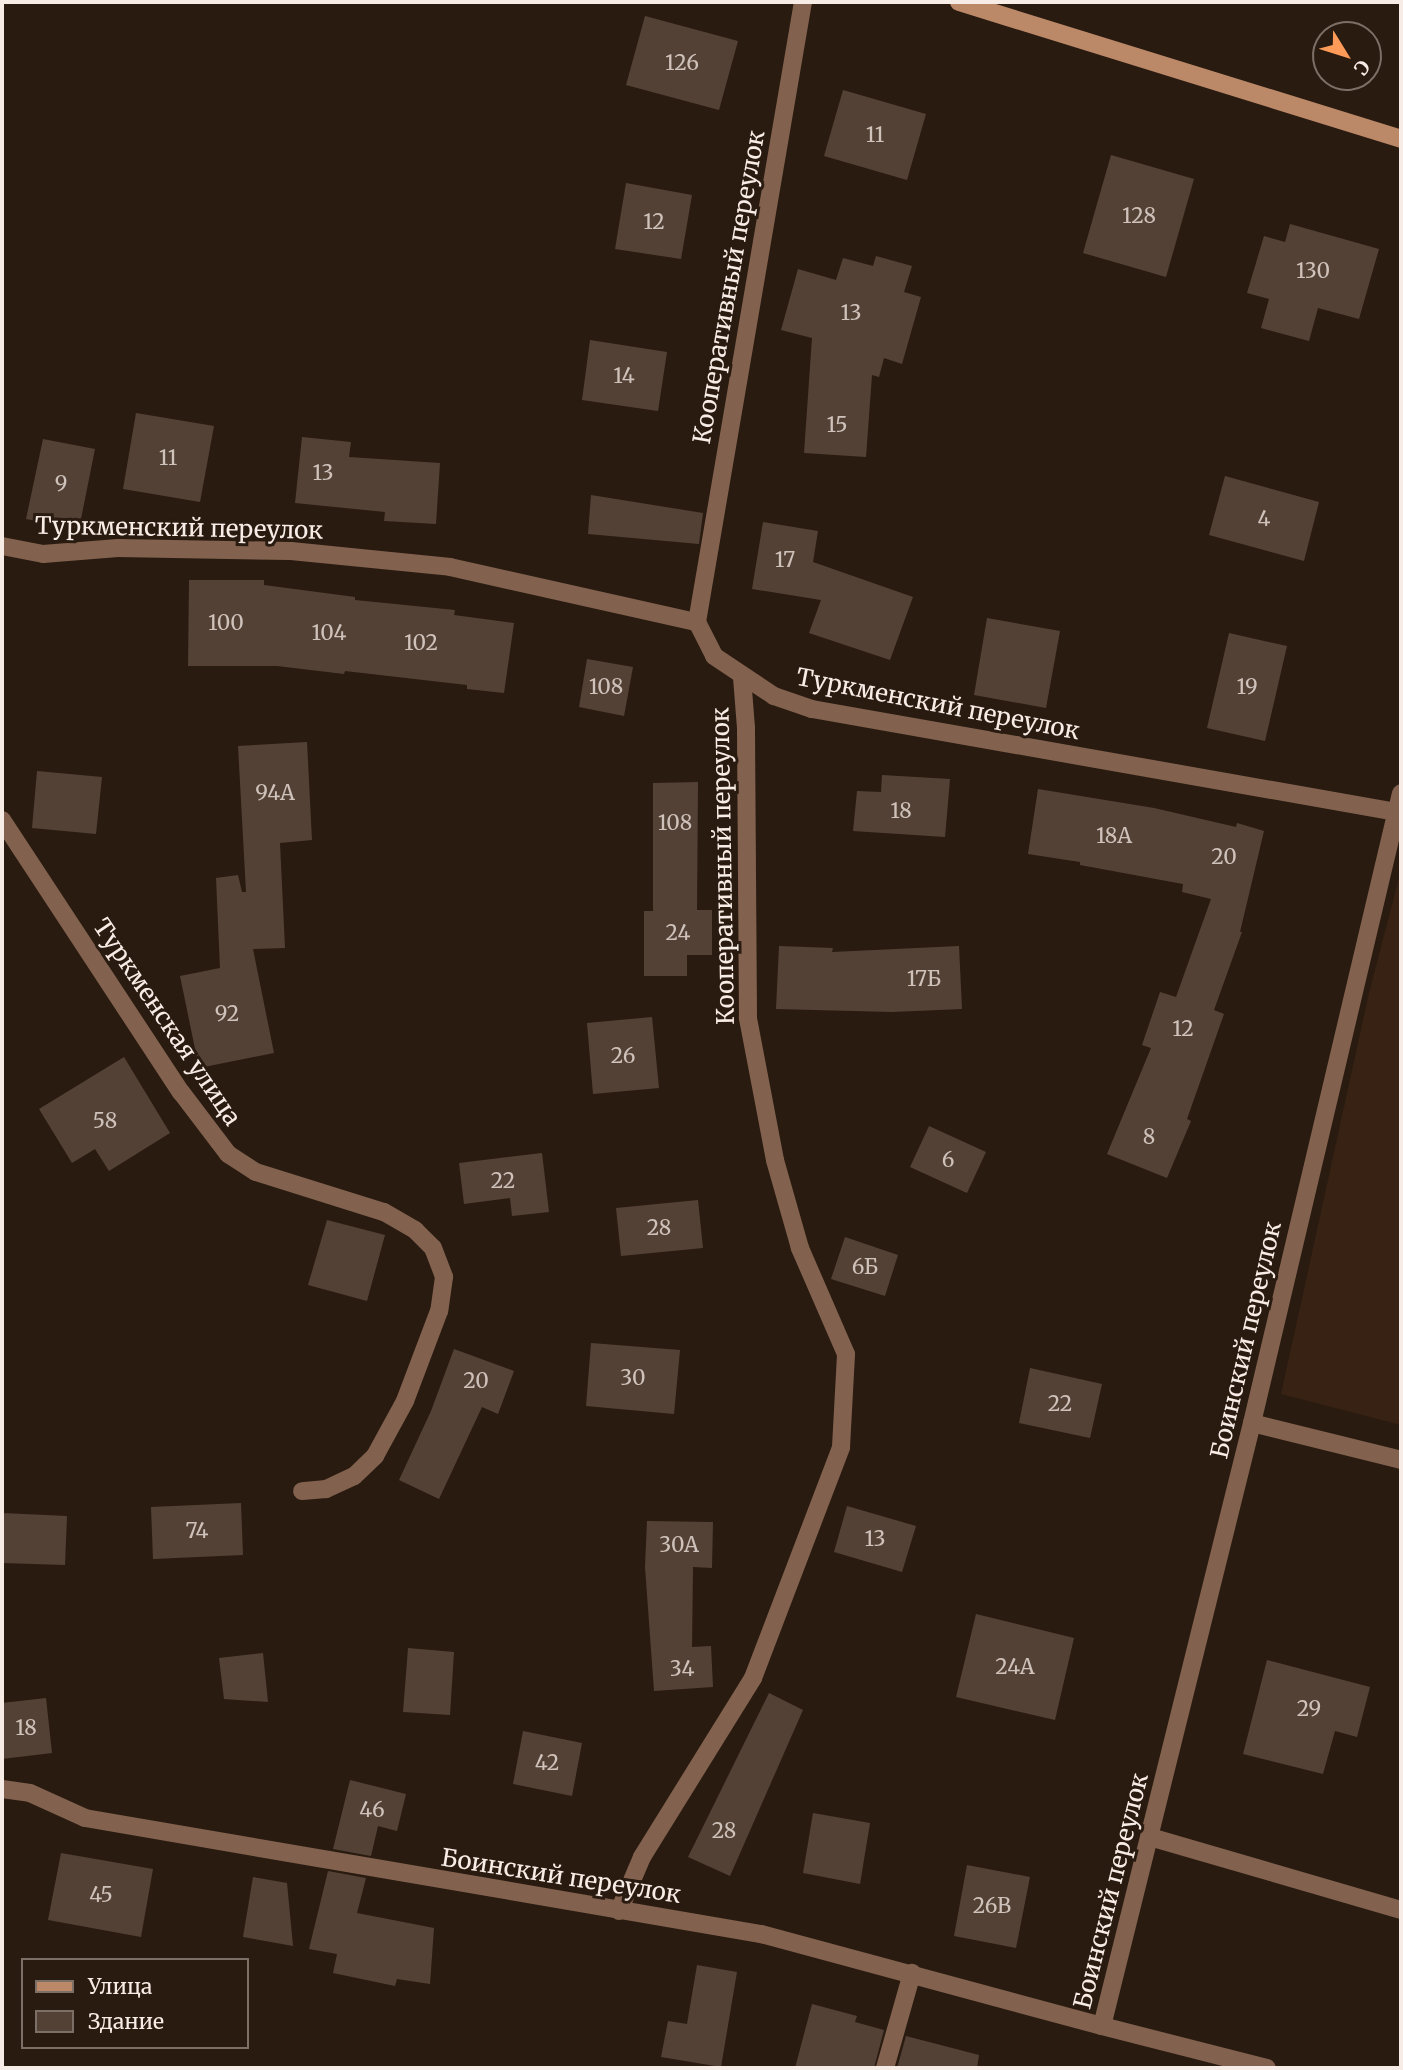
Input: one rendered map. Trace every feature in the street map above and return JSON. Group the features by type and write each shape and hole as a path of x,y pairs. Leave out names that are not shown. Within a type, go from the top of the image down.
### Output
{"street":[{"name":"Кооперативный переулок","path":"696,622 803,2"},
{"path":"959,2 1401,139"},
{"name":"Туркменский переулок","path":"2,546 43,554 118,548 291,551 450,567 696,622 714,656 774,696 812,709 1397,812"},
{"name":"Кооперативный переулок","path":"619,1911 642,1857 752,1678 841,1447 846,1354 800,1248 775,1160 748,1018 746,728 742,677"},
{"name":"Боинский переулок","path":"2,1789 30,1793 85,1818 761,1934 1102,2026 1252,1423 1401,793"},
{"name":"Туркменская улица","path":"2,820 181,1092 228,1154 256,1172 384,1212 415,1230 433,1248 444,1277 439,1311 405,1401 375,1456 354,1475 326,1489 302,1491"},
{"path":"1252,1423 1401,1460"},
{"path":"1150,1837 1401,1910"},
{"path":"885,2068 912,1973"},
{"path":"1102,2026 1267,2068"}],"shaded area":[{"path":"1401,870 1401,1425 1281,1394 1369,993"}],"building":[{"path":"645,16 738,41 719,110 626,85"},
{"path":"843,90 926,114 907,180 824,156"},
{"path":"1111,155 1194,179 1166,277 1083,253"},
{"path":"626,183 692,195 681,259 615,249"},
{"path":"1290,224 1379,249 1359,319 1318,308 1309,341 1261,328 1269,299 1247,293 1264,236 1285,242"},
{"path":"876,256 912,266 904,292 921,297 902,364 884,358 879,377 872,375 866,457 804,453 812,338 781,330 798,269 836,280 843,258 873,266"},
{"path":"590,340 667,352 658,411 582,400"},
{"path":"136,413 214,426 200,502 123,489"},
{"path":"302,437 351,442 349,457 440,463 436,524 384,521 385,512 295,503"},
{"path":"43,439 95,449 79,529 26,519"},
{"path":"1225,476 1319,502 1304,561 1209,535"},
{"path":"591,495 703,513 699,544 588,534"},
{"path":"763,522 818,531 813,562 913,597 890,660 809,633 821,600 752,589"},
{"path":"189,580 264,580 264,585 355,597 355,600 455,610 454,615 514,623 504,693 467,689 467,685 345,671 344,674 277,666 188,666"},
{"path":"987,618 1060,631 1046,708 974,695"},
{"path":"1229,633 1287,646 1265,741 1207,728"},
{"path":"587,659 633,667 624,716 579,707"},
{"path":"307,742 312,840 280,843 285,948 253,949 274,1053 199,1068 180,976 220,968 216,878 238,875 242,892 246,892 238,746"},
{"path":"37,771 102,777 96,834 32,828"},
{"path":"882,775 950,779 945,837 853,831 857,791 881,792"},
{"path":"698,782 697,910 712,910 712,955 687,955 687,976 644,976 644,911 653,911 653,783"},
{"path":"1038,789 1154,808 1236,827 1237,823 1264,831 1242,932 1214,1010 1224,1014 1187,1119 1191,1121 1167,1178 1107,1154 1151,1048 1142,1045 1160,992 1176,997 1211,899 1182,892 1183,884 1028,854"},
{"path":"779,946 833,948 832,952 959,946 962,1009 892,1012 776,1009"},
{"path":"652,1017 659,1088 593,1094 587,1023"},
{"path":"124,1057 170,1133 109,1171 95,1149 72,1163 39,1109"},
{"path":"929,1126 986,1152 967,1193 910,1167"},
{"path":"542,1153 549,1212 512,1216 510,1198 464,1204 459,1163"},
{"path":"698,1200 703,1248 621,1256 616,1208"},
{"path":"327,1220 385,1235 367,1301 308,1285"},
{"path":"845,1237 898,1255 885,1296 831,1279"},
{"path":"591,1343 680,1350 674,1414 586,1406"},
{"path":"454,1349 514,1371 498,1414 482,1407 439,1499 399,1480 431,1411"},
{"path":"1030,1368 1102,1384 1090,1438 1019,1423"},
{"path":"241,1503 243,1555 153,1559 151,1507"},
{"path":"847,1506 916,1526 902,1572 834,1552"},
{"path":"2,1513 67,1516 65,1565 2,1563"},
{"path":"647,1521 713,1522 712,1568 693,1567 692,1647 711,1646 713,1687 654,1691 645,1567"},
{"path":"976,1614 1074,1638 1055,1720 956,1697"},
{"path":"408,1648 454,1652 450,1715 403,1712"},
{"path":"263,1653 268,1702 224,1699 219,1658"},
{"path":"1267,1660 1370,1687 1357,1737 1335,1731 1323,1774 1243,1754"},
{"path":"769,1693 803,1710 730,1876 688,1857"},
{"path":"46,1698 52,1753 2,1759 2,1703"},
{"path":"523,1731 582,1743 572,1796 513,1784"},
{"path":"350,1780 406,1794 397,1831 378,1826 371,1856 333,1849"},
{"path":"813,1813 870,1823 860,1884 803,1873"},
{"path":"61,1853 153,1869 141,1937 48,1920"},
{"path":"967,1865 1030,1877 1016,1948 954,1936"},
{"path":"328,1871 366,1878 357,1913 434,1928 430,1984 397,1979 395,1986 333,1973 337,1954 309,1949"},
{"path":"253,1877 287,1883 293,1946 243,1937"},
{"path":"697,1965 737,1972 721,2067 661,2057 668,2021 687,2024"},
{"path":"812,2004 857,2016 855,2022 884,2030 874,2068 795,2068"},
{"path":"906,2036 979,2055 977,2068 897,2068"}]}
